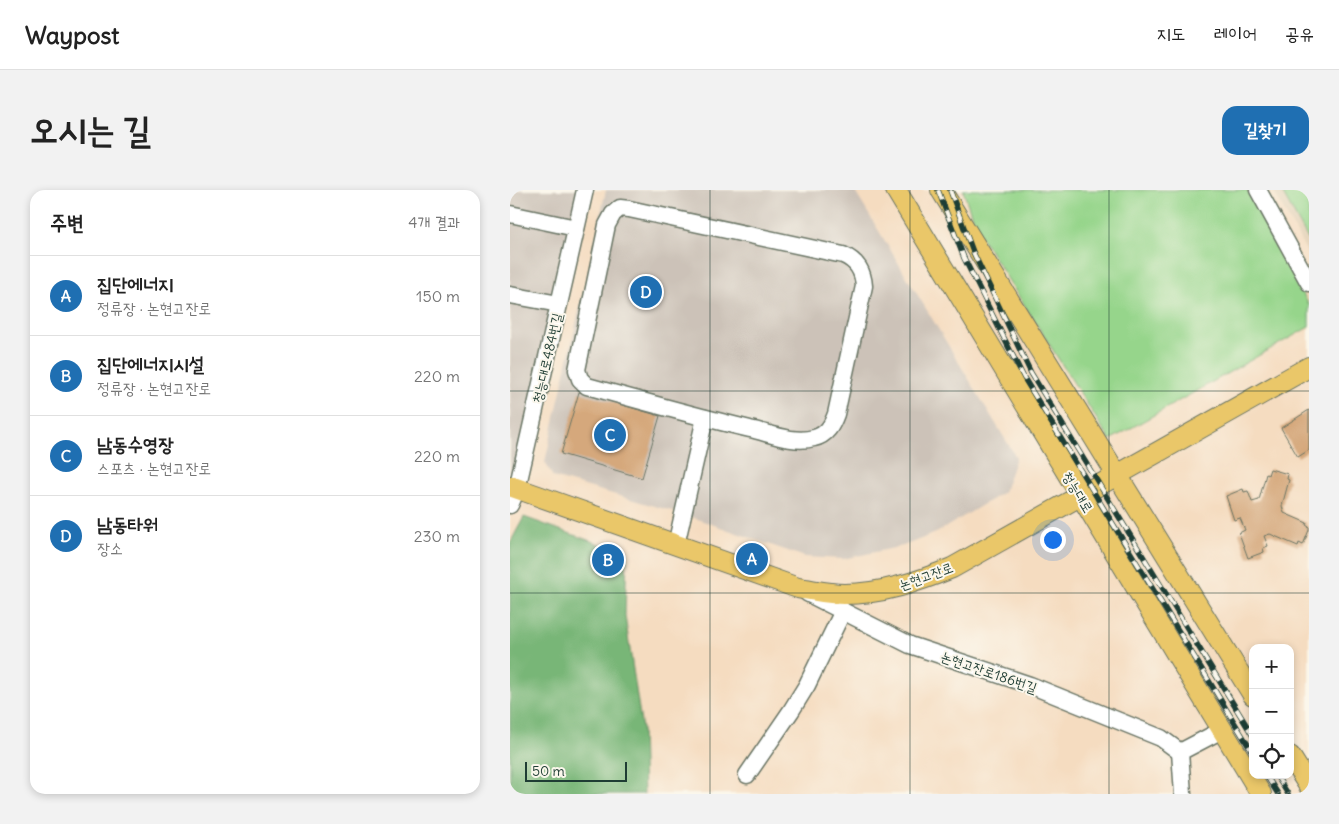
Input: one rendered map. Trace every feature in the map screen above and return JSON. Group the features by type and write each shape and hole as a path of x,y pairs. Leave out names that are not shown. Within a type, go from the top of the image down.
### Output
{"main road":[{"name":"청능대로","path":"896,190 1261,794"},
{"path":"941,190 1250,689"},
{"name":"논현고잔로","path":"512,493 676,545 798,588 843,594 881,590 915,583 952,568 1309,367"},
{"path":"1294,762 1309,786"}],"street":[{"name":"청능대로484번길","path":"512,493 585,190"},
{"path":"1258,190 1309,283"},
{"path":"620,208 843,255 856,263 863,276 864,286 836,414 832,425 824,433 814,438 788,438 705,418 587,386 580,379 577,370 608,225 613,214 620,208"},
{"path":"510,214 576,228"},
{"path":"510,295 559,304"},
{"path":"676,545 705,418"},
{"name":"논현고잔로186번길","path":"798,588 910,645 1030,685 1161,738 1180,752"},
{"path":"747,774 807,685 843,611"},
{"path":"1183,794 1180,752 1222,730"}],"shaded area":[{"path":"510,190 582,190 510,504"},
{"path":"606,190 854,190 1016,457 1004,492 936,533 903,546 843,559 805,557 686,515 553,477 545,462"},
{"path":"1273,190 1309,190 1309,256"}],"green space":[{"path":"963,190 1247,190 1309,305 1309,327 1110,440 976,229"},
{"path":"1281,190 1309,190 1309,241"},
{"path":"524,517 627,554 625,616 642,729 644,794 510,794 510,543"}],"building":[{"path":"646,280 654,284 658,292 654,300 646,304 638,300 634,292 638,284"},
{"path":"579,392 660,416 642,478 561,454"},
{"path":"1309,410 1309,450 1298,457 1281,428"},
{"path":"1270,469 1288,474 1287,479 1289,480 1282,506 1284,513 1307,523 1306,525 1309,527 1309,530 1303,545 1299,543 1298,546 1270,534 1264,536 1268,546 1263,548 1264,552 1248,558 1239,533 1245,530 1240,518 1234,520 1226,496 1243,489 1244,492 1248,491 1252,502 1259,500 1266,474 1268,475"}],"railway":[{"path":"938,190 964,258 1024,378 1249,746"},
{"path":"950,190 973,252 1031,373 1252,734"},
{"path":"1269,779 1278,794"},
{"path":"1279,779 1288,794"}],"place":[{"name":"남동타워","path":"646,292"},
{"name":"남동수영장","path":"610,435"},
{"name":"집단에너지","path":"752,559"},
{"name":"집단에너지시설","path":"608,560"}]}
